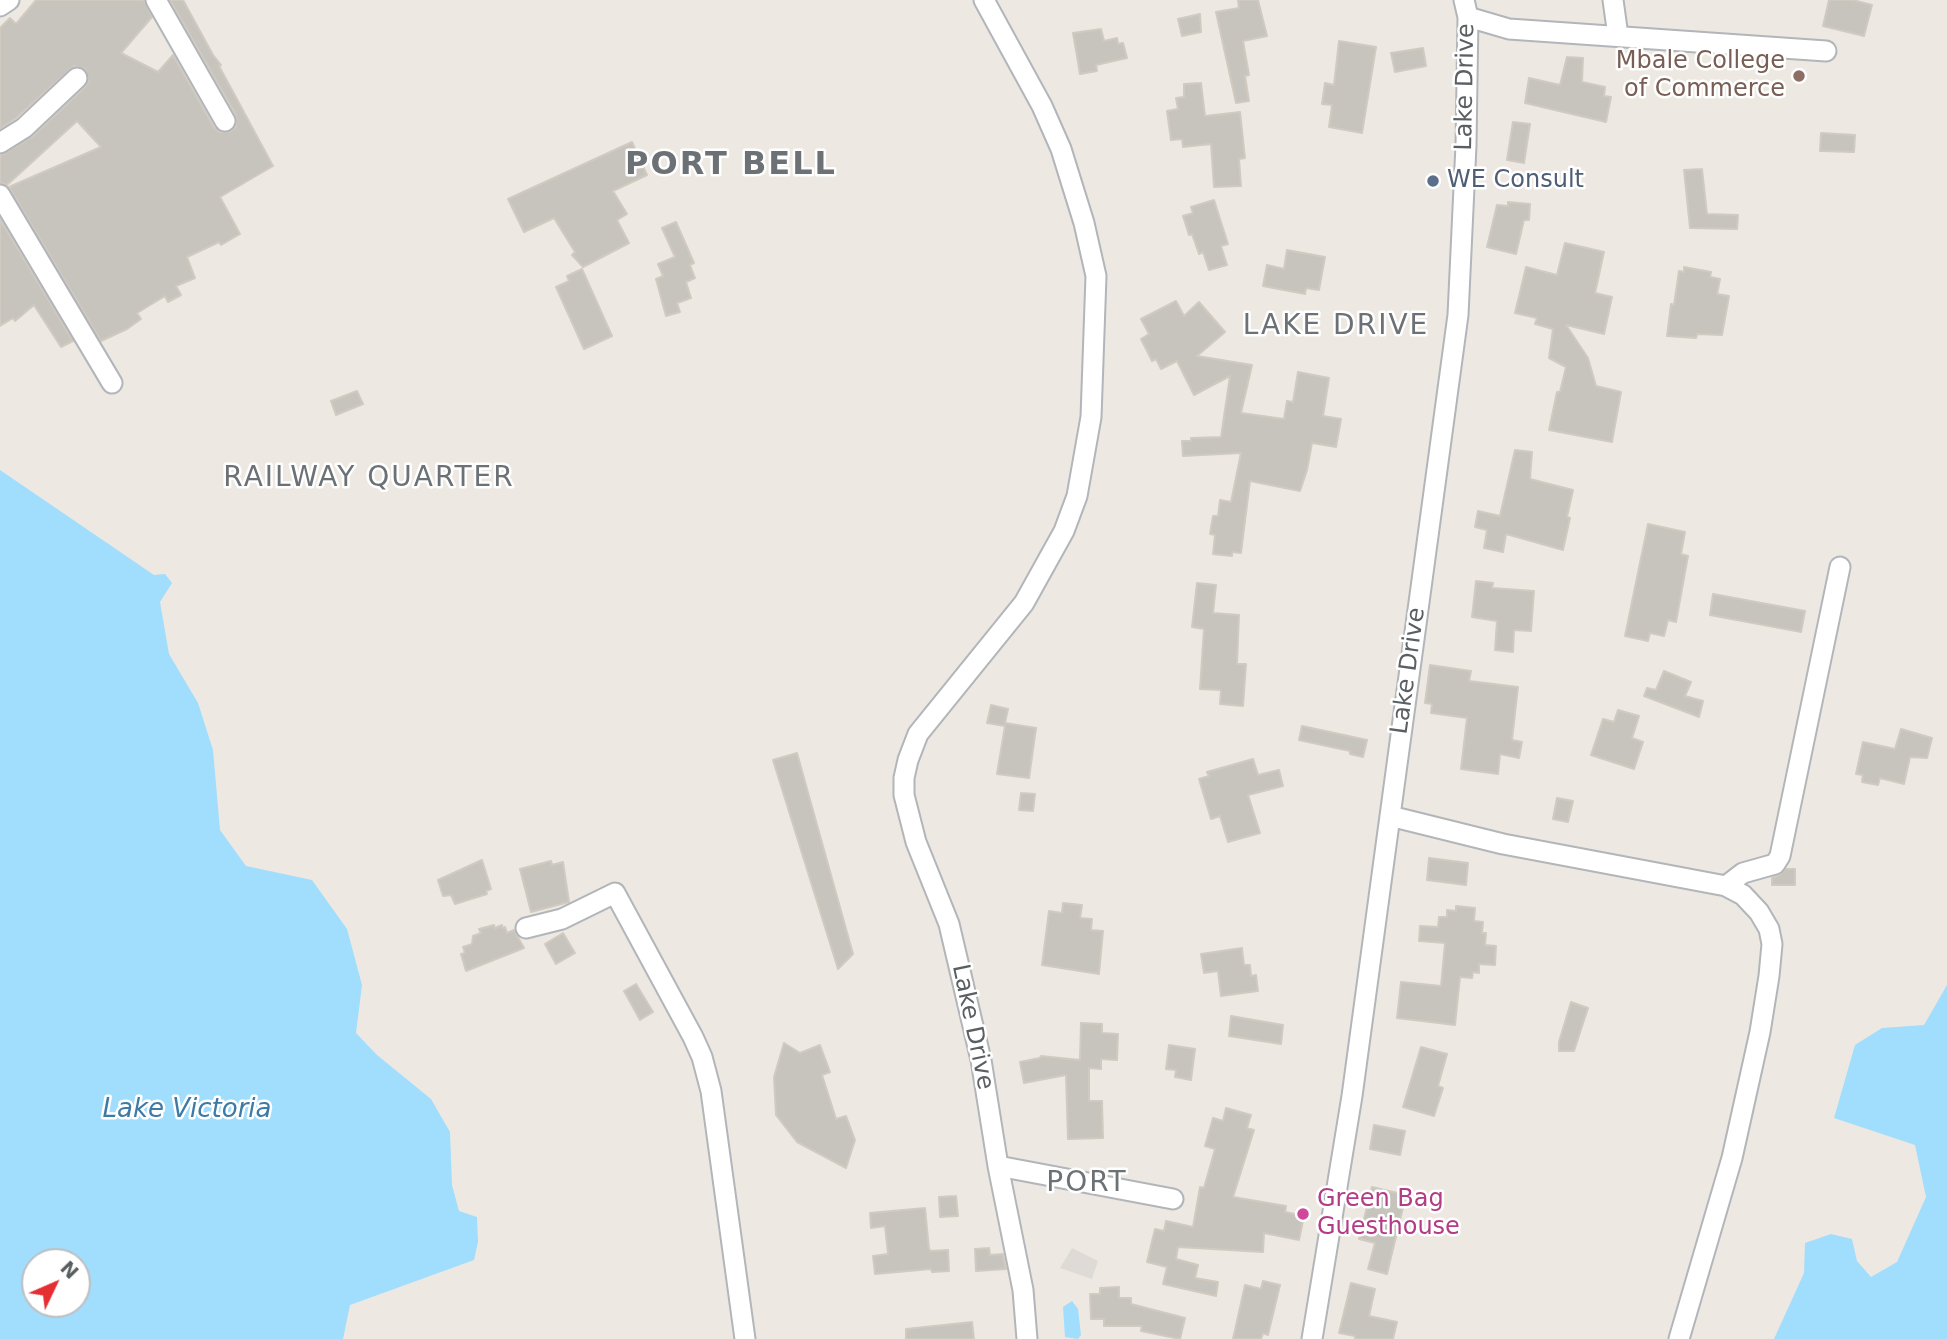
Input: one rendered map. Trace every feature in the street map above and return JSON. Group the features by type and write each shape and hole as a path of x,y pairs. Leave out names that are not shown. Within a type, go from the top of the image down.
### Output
{"street":[{"path":"0,6 9,0"},
{"path":"156,0 225,121"},
{"name":"Lake Drive","path":"984,0 1042,106 1061,149 1084,223 1096,276 1091,417 1077,496 1064,531 1024,603 918,734 904,778 904,795 912,830 950,924 981,1060 998,1166 1023,1290 1027,1339"},
{"path":"1613,0 1618,36"},
{"path":"1466,8 1510,29 1826,51"},
{"name":"Lake Drive","path":"1312,1339 1352,1096 1458,315 1466,8"},
{"path":"0,143 24,128 77,78"},
{"path":"0,195 112,383"},
{"path":"1726,886 1743,873 1775,864 1780,856 1840,567"},
{"path":"1390,816 1503,844 1726,886 1743,895 1759,912 1769,929 1772,944 1760,1032 1732,1158 1679,1339"},
{"path":"526,928 562,919 615,893 693,1037 702,1057 711,1091 746,1339"},
{"path":"998,1166 1173,1199"}],"shaded area":[{"path":"1072,1248 1098,1261 1092,1279 1060,1268"}],"water":[{"name":"Lake Victoria","path":"0,470 154,575 165,574 172,583 160,602 169,654 198,703 213,750 220,830 246,866 312,880 347,929 362,985 356,1033 377,1055 431,1099 450,1132 452,1185 459,1211 477,1217 478,1242 474,1260 350,1305 343,1339 0,1339"},
{"path":"1947,985 1947,1339 1774,1339 1804,1273 1805,1243 1831,1234 1852,1239 1857,1261 1871,1277 1897,1262 1926,1197 1915,1145 1834,1118 1855,1045 1882,1028 1924,1025"},
{"path":"1072,1301 1078,1309 1081,1335 1078,1339 1065,1337 1063,1307"}],"building":[{"path":"36,0 144,0 152,17 121,53 158,72 173,55 214,127 219,132 230,132 236,127 236,115 170,0 183,0 221,65 219,66 273,166 220,197 240,234 221,245 219,242 187,257 195,278 176,286 181,295 168,302 165,296 137,313 141,319 127,329 101,341 9,187 101,147 77,121 7,185 0,183 0,156 32,137 89,81 85,69 74,66 0,129 0,28 10,18 16,24"},
{"path":"1238,0 1258,0 1267,36 1243,41 1249,75 1245,76 1249,101 1236,103 1216,12 1239,8"},
{"path":"1829,0 1853,0 1872,5 1864,36 1823,26"},
{"path":"1200,14 1201,32 1182,36 1178,19"},
{"path":"1101,29 1104,41 1117,38 1118,44 1123,43 1127,58 1096,65 1097,71 1080,74 1073,33"},
{"path":"1339,41 1376,47 1362,133 1329,127 1332,105 1322,104 1325,83 1334,85"},
{"path":"1423,48 1426,66 1395,72 1391,53"},
{"path":"1567,57 1583,58 1582,82 1605,87 1604,96 1611,97 1606,122 1525,103 1529,78 1560,85"},
{"path":"1201,83 1205,116 1240,112 1245,158 1239,159 1241,186 1214,187 1211,144 1183,147 1182,139 1171,140 1167,111 1178,109 1176,98 1184,97 1184,84"},
{"path":"1513,122 1530,124 1524,163 1507,160"},
{"path":"1821,133 1855,135 1854,152 1820,151"},
{"path":"632,142 647,175 613,191 627,214 617,220 629,243 583,267 572,255 575,252 554,218 524,232 508,199"},
{"path":"1702,169 1707,214 1738,215 1737,229 1690,228 1684,170"},
{"path":"1214,200 1228,244 1221,246 1227,265 1209,270 1203,252 1199,254 1192,234 1189,235 1183,216 1193,213 1191,207"},
{"path":"1508,202 1530,204 1529,220 1524,220 1516,254 1487,247 1497,205 1508,206"},
{"path":"0,219 73,341 61,347 34,305 15,321 13,318 0,326"},
{"path":"676,222 694,263 690,265 695,278 686,282 691,298 677,303 680,312 666,316 656,279 663,276 658,264 675,257 662,228"},
{"path":"1565,243 1604,252 1595,293 1612,297 1604,334 1566,325 1588,358 1596,386 1621,392 1612,442 1549,430 1557,392 1560,392 1566,367 1549,358 1553,329 1535,324 1537,318 1515,313 1526,267 1557,275"},
{"path":"1287,250 1325,257 1319,290 1306,288 1305,294 1263,286 1267,265 1284,269"},
{"path":"1684,267 1711,272 1710,277 1720,279 1717,294 1729,296 1722,335 1697,334 1696,338 1667,336 1679,271 1684,272"},
{"path":"582,269 612,336 584,349 556,287 569,281 567,276"},
{"path":"1176,301 1184,316 1199,302 1225,332 1197,356 1252,365 1241,413 1284,419 1287,401 1293,402 1298,372 1329,378 1323,416 1341,419 1336,447 1312,443 1300,491 1250,481 1241,553 1232,552 1232,556 1213,554 1215,535 1210,534 1213,516 1218,516 1220,500 1231,502 1241,453 1183,456 1182,441 1221,437 1230,376 1194,395 1177,361 1161,369 1156,359 1152,361 1141,339 1149,334 1141,319"},
{"path":"357,391 363,404 336,415 331,401"},
{"path":"1515,450 1532,452 1530,479 1573,490 1563,550 1506,534 1503,552 1484,548 1487,530 1475,527 1478,511 1500,516"},
{"path":"1648,524 1685,532 1681,554 1688,556 1676,622 1668,620 1664,636 1650,633 1648,641 1625,636"},
{"path":"1476,581 1493,583 1492,588 1534,591 1531,631 1514,630 1513,652 1495,650 1497,621 1472,617"},
{"path":"1197,583 1216,585 1213,613 1239,615 1237,664 1246,664 1243,706 1220,704 1221,690 1200,689 1204,629 1192,627"},
{"path":"1713,594 1805,611 1801,632 1710,615"},
{"path":"1430,665 1471,671 1469,681 1518,687 1512,740 1522,742 1519,758 1500,754 1498,774 1461,769 1467,718 1431,713 1432,704 1425,703"},
{"path":"1664,671 1691,682 1685,696 1703,701 1699,717 1644,696 1647,688 1656,690"},
{"path":"991,705 1008,709 1005,723 1036,728 1029,778 997,774 1005,726 987,723"},
{"path":"1618,710 1639,716 1632,738 1643,742 1634,769 1591,755 1603,719 1614,722"},
{"path":"1302,726 1367,740 1363,757 1350,754 1350,751 1299,740"},
{"path":"1901,729 1932,738 1927,758 1910,757 1904,784 1880,778 1878,785 1862,782 1863,775 1856,774 1863,742 1895,749"},
{"path":"797,753 853,954 838,969 773,760"},
{"path":"1253,759 1258,775 1279,770 1283,786 1248,795 1260,833 1228,842 1220,816 1211,819 1199,779 1209,776 1207,772"},
{"path":"1021,793 1035,794 1033,811 1019,810"},
{"path":"1557,798 1573,801 1568,822 1553,819"},
{"path":"1429,858 1468,863 1466,885 1427,880"},
{"path":"482,860 491,889 486,891 487,894 455,904 451,895 443,896 438,880"},
{"path":"551,861 552,865 563,862 569,902 531,912 520,869"},
{"path":"1786,869 1795,869 1795,885 1772,885 1772,878"},
{"path":"1063,903 1082,905 1080,918 1092,919 1091,930 1103,931 1099,974 1042,965 1049,911 1062,913"},
{"path":"1456,906 1475,908 1474,921 1483,922 1485,945 1496,946 1495,965 1479,964 1479,973 1473,972 1472,978 1460,977 1455,1025 1397,1018 1401,982 1441,986 1445,943 1419,941 1420,926 1438,927 1439,917 1447,917 1447,910 1456,911"},
{"path":"494,925 495,928 502,925 507,933 514,930 524,948 466,971 461,954 465,953 463,947 472,944 473,936 481,933 479,929"},
{"path":"563,933 575,953 556,964 545,944"},
{"path":"1242,948 1244,965 1250,965 1251,976 1256,975 1258,991 1221,996 1218,971 1204,973 1201,954"},
{"path":"636,984 653,1012 640,1020 624,991"},
{"path":"1571,1002 1588,1008 1574,1051 1559,1051 1559,1042"},
{"path":"1231,1016 1283,1025 1281,1044 1229,1036"},
{"path":"1081,1023 1102,1024 1102,1033 1118,1034 1117,1060 1101,1059 1101,1069 1089,1068 1089,1101 1102,1101 1103,1138 1068,1139 1066,1075 1024,1083 1020,1062 1041,1056 1080,1060"},
{"path":"784,1043 800,1053 820,1045 830,1072 822,1075 836,1119 846,1116 855,1140 846,1168 797,1142 776,1115 774,1077"},
{"path":"1169,1045 1195,1049 1191,1080 1175,1077 1176,1070 1166,1069"},
{"path":"1421,1047 1447,1054 1438,1086 1443,1088 1434,1116 1403,1107"},
{"path":"1226,1108 1251,1115 1247,1128 1254,1130 1233,1197 1286,1206 1285,1212 1304,1216 1299,1240 1264,1233 1263,1252 1178,1247 1176,1259 1198,1265 1195,1278 1218,1282 1216,1296 1163,1284 1167,1267 1147,1262 1155,1229 1164,1231 1166,1221 1193,1227 1200,1187 1204,1188 1215,1149 1205,1146 1213,1118 1223,1121"},
{"path":"1374,1125 1405,1131 1400,1155 1370,1149"},
{"path":"1372,1187 1406,1195 1387,1274 1368,1269 1375,1243 1359,1239"},
{"path":"956,1196 958,1216 940,1217 939,1197"},
{"path":"925,1208 929,1249 948,1250 949,1271 932,1272 931,1269 875,1274 873,1256 888,1254 885,1226 871,1228 870,1213"},
{"path":"989,1248 990,1255 1003,1254 1006,1269 976,1271 975,1249"},
{"path":"1263,1281 1280,1285 1268,1335 1263,1333 1261,1339 1233,1339 1245,1285 1261,1289"},
{"path":"1351,1283 1375,1289 1369,1316 1397,1322 1393,1339 1355,1339 1355,1336 1339,1333"},
{"path":"1119,1287 1119,1298 1131,1298 1131,1304 1185,1318 1180,1339 1141,1331 1142,1326 1104,1326 1104,1319 1091,1319 1090,1294 1100,1294 1100,1288"},
{"path":"972,1322 974,1339 906,1339 906,1329"}],"place":[{"name":"Mbale College of Commerce","path":"1799,76"},
{"name":"WE Consult","path":"1433,181"},
{"name":"Green Bag Guesthouse","path":"1303,1214"}],"district":[{"name":"PORT BELL","path":"731,166"},
{"name":"LAKE DRIVE","path":"1336,327"},
{"name":"RAILWAY QUARTER","path":"369,479"},
{"name":"PORT","path":"1087,1184"}]}
